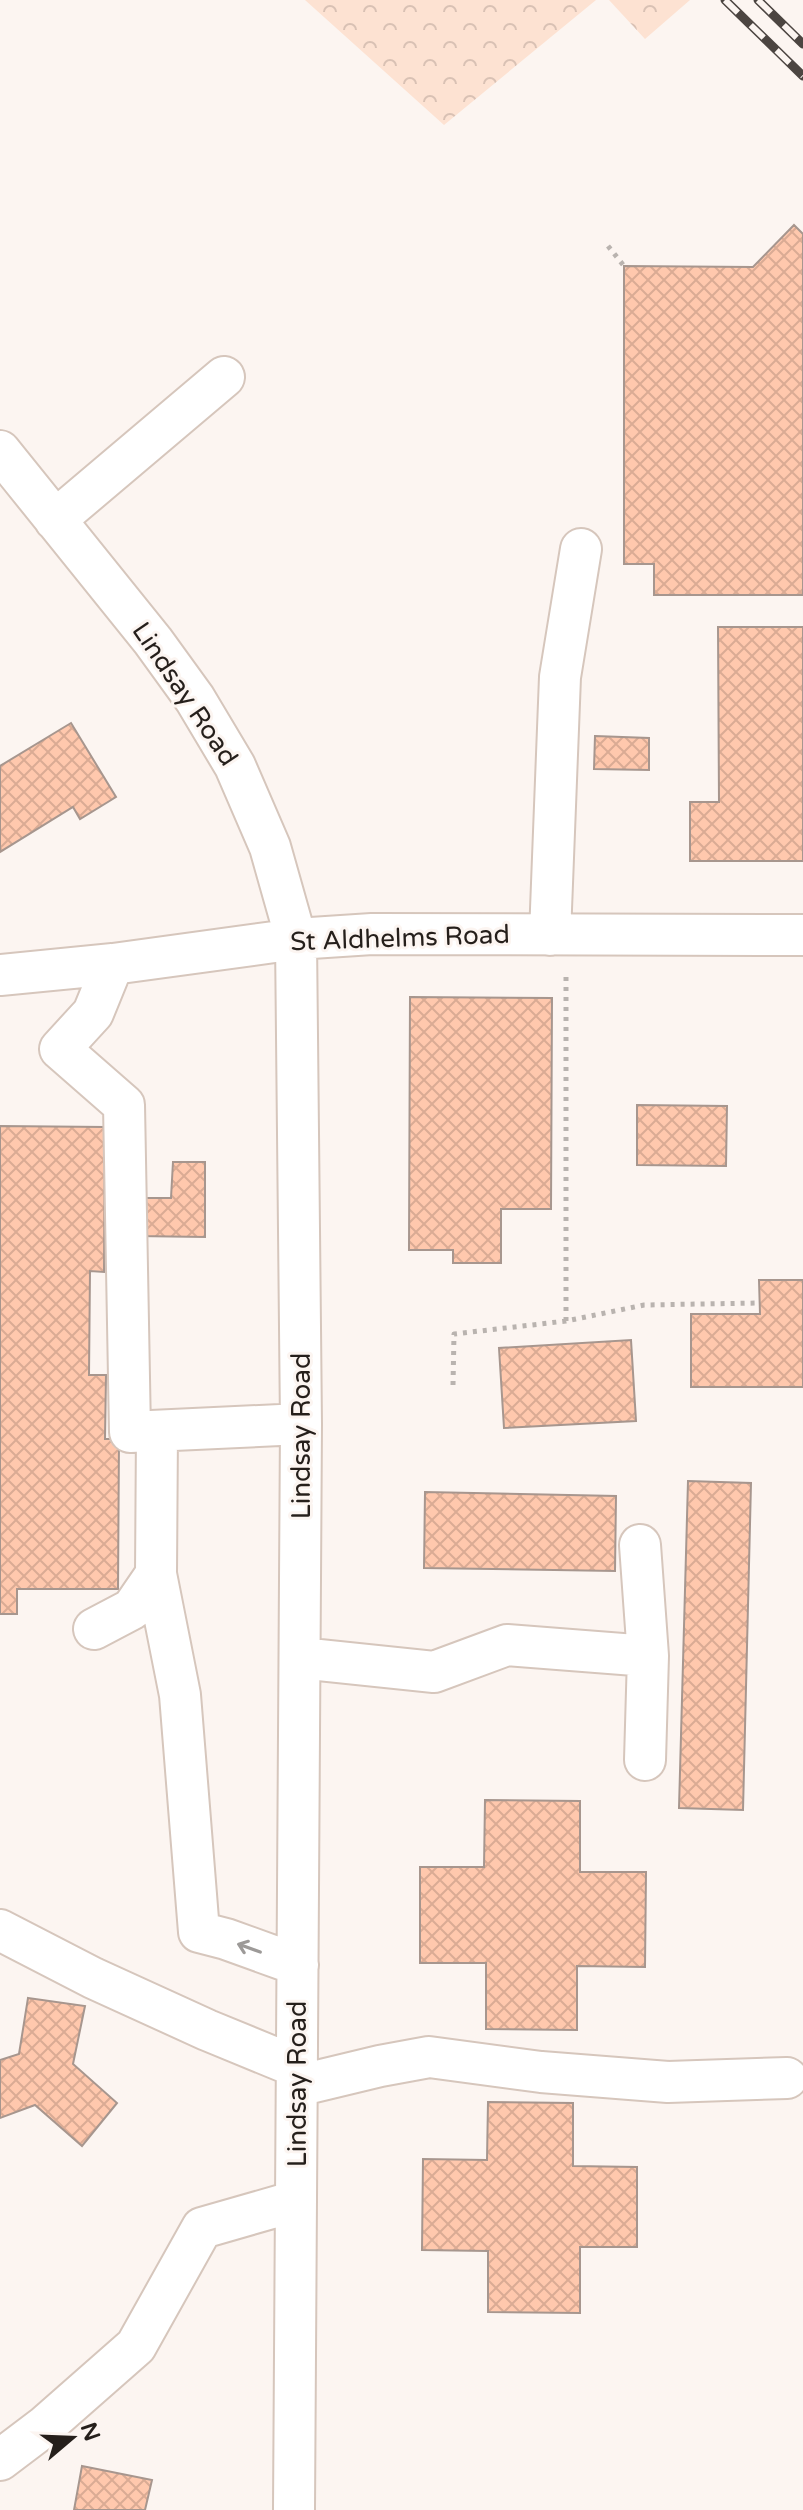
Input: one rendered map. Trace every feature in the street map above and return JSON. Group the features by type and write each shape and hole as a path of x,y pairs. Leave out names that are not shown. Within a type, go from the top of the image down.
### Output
{"street":[{"path":"55,520 224,377"},
{"name":"Lindsay Road","path":"0,451 153,641 195,699 235,766 270,847 296,939 301,1424 294,2510"},
{"path":"558,935 560,677 581,549"},
{"name":"St Aldhelms Road","path":"0,975 113,964 296,939 372,934 803,935"},
{"path":"113,964 93,1013 60,1049 124,1105 130,1432 301,1424"},
{"path":"157,1431 156,1574 180,1695 199,1932 298,1965"},
{"path":"640,1545 648,1656 645,1760"},
{"path":"94,1629 132,1609 156,1574"},
{"path":"300,1658 434,1672 507,1645 648,1656"},
{"path":"0,1930 297,2077 429,2057 541,2072 668,2082 787,2078"},
{"path":"0,2460 45,2426 136,2346 202,2228 296,2201"}],"path":[{"path":"608,246 624,266"},
{"path":"558,935 566,1321"},
{"path":"453,1385 454,1334 566,1321 644,1305 759,1303"}],"green space":[{"path":"305,0 596,0 444,125"},
{"path":"609,0 690,0 645,39"}],"building":[{"path":"794,225 803,234 803,595 654,595 654,564 624,564 624,266 753,267"},
{"path":"718,627 803,627 803,861 690,861 690,802 719,802"},
{"path":"71,723 116,797 80,819 73,807 0,852 0,766"},
{"path":"595,736 649,738 649,770 594,769"},
{"path":"410,997 552,998 551,1209 501,1209 501,1263 453,1263 453,1250 409,1250"},
{"path":"637,1105 727,1106 726,1166 637,1165"},
{"path":"0,1126 105,1127 104,1272 90,1271 89,1375 106,1375 105,1439 119,1439 118,1589 17,1589 17,1614 0,1614"},
{"path":"173,1162 205,1162 205,1237 136,1236 136,1198 171,1198"},
{"path":"759,1280 803,1280 803,1387 691,1387 691,1314 760,1314"},
{"path":"631,1340 636,1421 504,1428 499,1348"},
{"path":"688,1481 751,1483 743,1810 679,1808"},
{"path":"425,1492 616,1496 615,1571 424,1568"},
{"path":"485,1800 580,1801 580,1872 646,1872 645,1967 577,1966 577,2030 486,2029 486,1963 420,1963 420,1867 484,1867"},
{"path":"28,1998 85,2006 73,2064 117,2103 82,2146 35,2105 0,2118 0,2060 19,2054"},
{"path":"488,2102 573,2103 573,2166 637,2167 637,2247 580,2247 580,2313 488,2312 488,2251 422,2250 423,2159 487,2160"},
{"path":"82,2466 152,2480 145,2510 74,2510"}],"railway":[{"path":"725,0 803,76"},
{"path":"758,0 803,44"}]}
